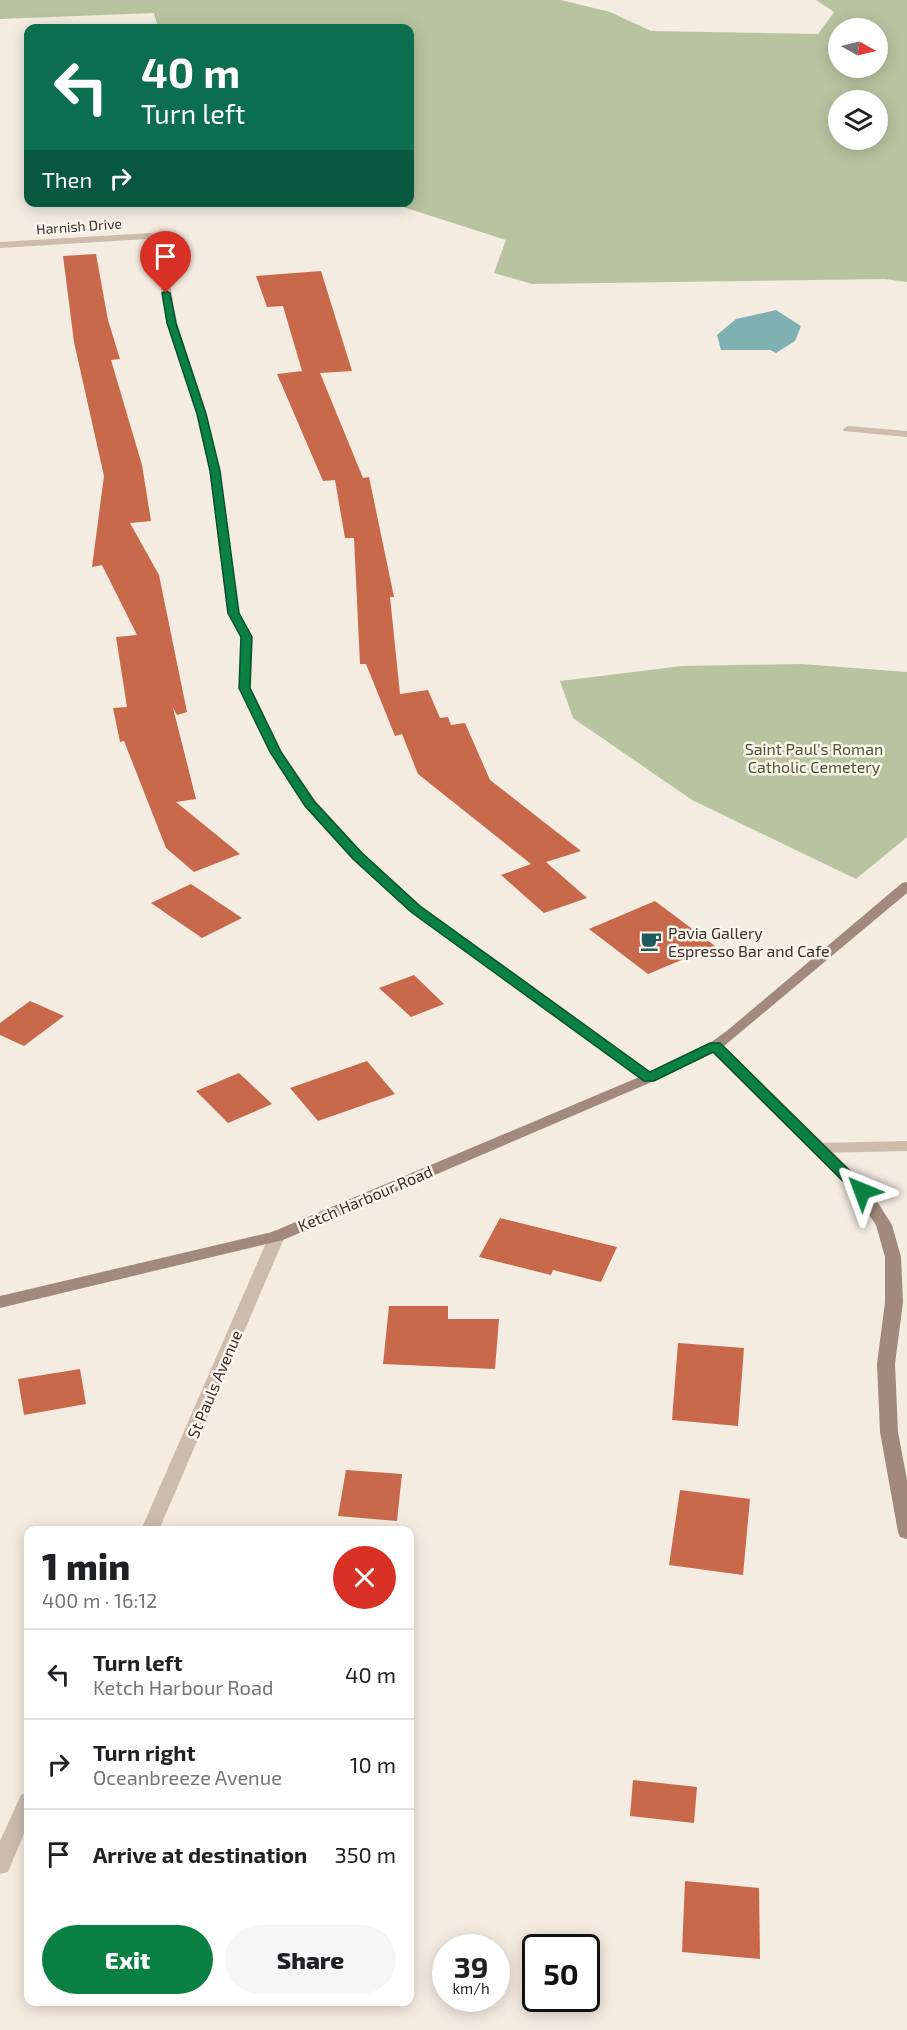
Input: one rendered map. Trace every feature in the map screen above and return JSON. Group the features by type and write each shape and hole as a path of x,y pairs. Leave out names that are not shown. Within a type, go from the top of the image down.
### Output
{"main road":[{"name":"Ketch Harbour Road","path":"0,1302 277,1236 649,1078 715,1046 907,886"},
{"path":"715,1046 862,1191 884,1225 893,1257 894,1302 886,1364 889,1432 907,1532"}],"street":[{"name":"Harnish Drive","path":"0,245 150,236 155,244 172,323 202,414 215,471 233,613 246,637 245,688 276,752 310,803 358,856 416,909 649,1078"},
{"path":"848,429 907,434"},
{"path":"820,1148 907,1146"},
{"name":"St Pauls Avenue","path":"152,1526 277,1236"},
{"path":"0,1865 24,1810"}],"green space":[{"path":"0,0 561,0 610,12 651,31 818,34 828,20 828,78 888,78 888,18 830,18 834,12 816,0 907,0 907,282 885,279 532,284 494,273 506,240 403,207 414,207 414,24 157,24 154,13 0,19"},
{"name":"Saint Paul's Roman Catholic Cemetery","path":"801,664 907,672 907,837 856,879 692,800 573,718 560,681 682,666"}],"water":[{"path":"776,310 801,326 795,341 776,353 770,350 721,350 717,335 736,319"}],"building":[{"path":"96,254 108,320 120,359 111,360 142,465 151,521 130,523 159,575 187,712 177,715 173,708 196,799 176,802 240,854 194,872 166,848 124,741 120,742 113,708 127,707 116,637 137,635 102,565 92,567 104,476 74,342 63,256"},
{"path":"321,271 352,371 320,373 363,478 369,477 394,597 390,597 400,694 428,690 440,718 448,717 451,725 465,723 490,780 581,851 546,862 587,898 544,913 501,875 531,864 418,774 402,734 395,736 366,664 360,664 354,538 345,538 335,480 323,481 277,374 302,371 283,306 267,307 256,276"},
{"path":"191,884 242,918 202,938 151,903"},
{"path":"655,901 715,946 648,974 589,929"},
{"path":"414,975 444,1004 411,1017 379,988"},
{"path":"30,1001 64,1016 24,1046 0,1035 0,1023"},
{"path":"367,1061 395,1094 318,1121 290,1088"},
{"path":"239,1073 272,1104 228,1123 196,1091"},
{"path":"500,1218 617,1247 601,1282 553,1270 551,1275 479,1257"},
{"path":"389,1306 448,1306 448,1319 499,1319 495,1369 383,1364"},
{"path":"678,1343 744,1348 738,1426 672,1420"},
{"path":"80,1369 86,1404 24,1415 18,1379"},
{"path":"346,1470 402,1474 397,1521 338,1516"},
{"path":"680,1490 750,1499 743,1575 669,1565"},
{"path":"633,1780 697,1787 694,1823 630,1816"},
{"path":"685,1881 759,1888 760,1959 682,1952"}],"place":[{"name":"Pavia Gallery Espresso Bar and Cafe","path":"651,941"}],"route":[{"path":"166,293 172,323 202,414 215,471 215,486 222,517 233,613 246,637 245,688 249,701 276,752 310,803 358,856 416,909 649,1078 715,1046 862,1191"}]}
